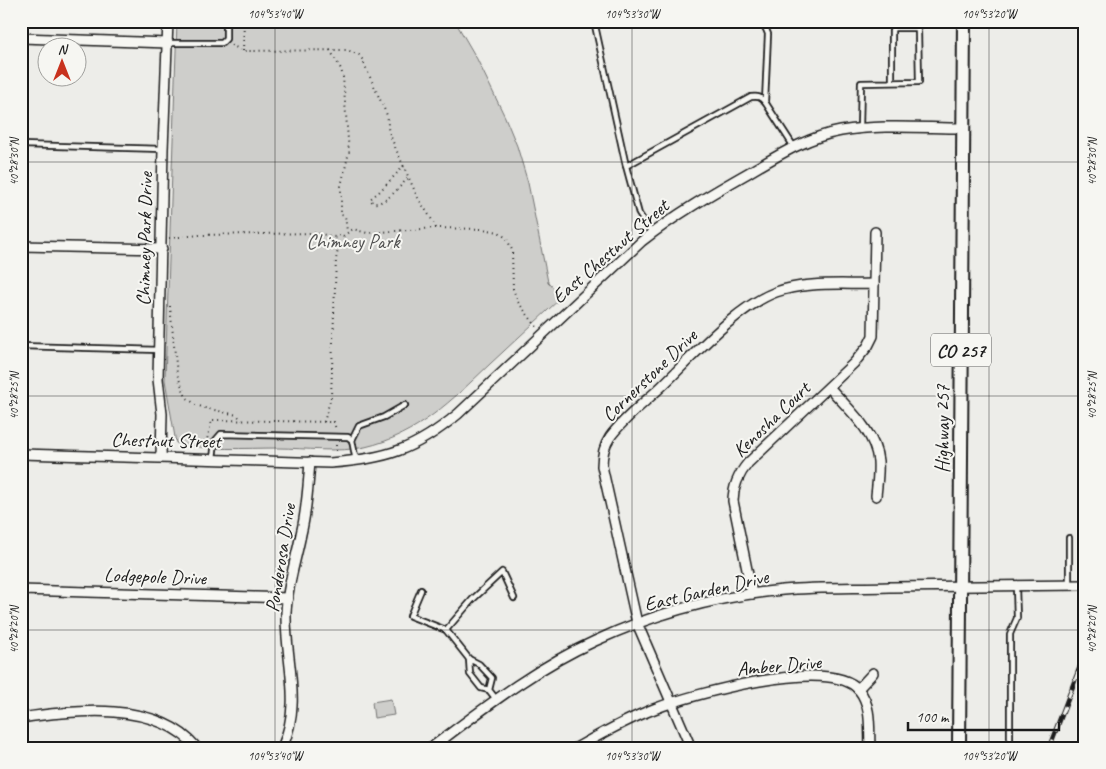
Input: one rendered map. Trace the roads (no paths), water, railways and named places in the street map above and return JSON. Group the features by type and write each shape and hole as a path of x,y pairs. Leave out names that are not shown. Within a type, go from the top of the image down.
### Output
{"main road":[{"name":"Highway 257","path":"959,748 964,21"}],"street":[{"name":"Chimney Park Drive","path":"161,458 162,414 158,379 168,21"},
{"path":"21,38 168,43"},
{"name":"East Chestnut Street","path":"310,462 356,461 390,454 438,431 652,233 694,204 794,147 841,131 860,129 963,128"},
{"name":"Kenosha Court","path":"752,594 732,501 736,481 740,472 748,463 858,359 868,346 874,328 875,232"},
{"path":"21,246 162,249"},
{"name":"Cornerstone Drive","path":"691,748 637,624 602,466 602,456 606,444 610,437 723,328 766,296 785,289 815,285 874,284"},
{"name":"Kenosha Court","path":"829,387 864,426 874,442 878,464 876,496"},
{"name":"Chestnut Street","path":"21,454 310,462"},
{"name":"Ponderosa Drive","path":"282,748 292,717 293,692 287,644 286,612 306,512 310,462"},
{"name":"East Garden Drive","path":"430,748 497,700 573,651 637,624 684,609 752,594 807,589 1085,585"},
{"name":"Lodgepole Drive","path":"21,590 288,598"},
{"path":"870,748 866,700 858,689 873,673"},
{"name":"Amber Drive","path":"576,748 634,717 671,702 721,688 810,676 834,677 846,681 858,689"},
{"path":"21,718 66,711 139,716 165,724 196,748"},
{"path":"21,743 22,748"}],"lane":[{"path":"168,43 222,43 224,41 226,21"},
{"path":"594,21 626,166 639,214 652,233"},
{"path":"756,21 766,28 768,34 765,102"},
{"path":"860,129 861,83 919,82 918,28 893,29 892,82"},
{"path":"626,166 756,96 762,98 765,102 794,147"},
{"path":"21,145 163,149"},
{"path":"21,346 159,350"},
{"path":"356,461 352,440 359,426 384,417 405,405"},
{"path":"213,459 215,441 221,434 336,437 352,440"},
{"path":"1069,538 1069,585"},
{"path":"446,630 472,600 502,572 514,598"},
{"path":"1010,748 1010,634 1017,618 1016,585"},
{"path":"421,590 410,616 446,630 470,659 479,664 492,678 489,690"},
{"path":"470,659 470,674 481,688 489,690 497,700"}],"railway":[{"path":"1049,748 1085,654"}],"park label":[{"name":"Chimney Park","path":"353,241"}]}
